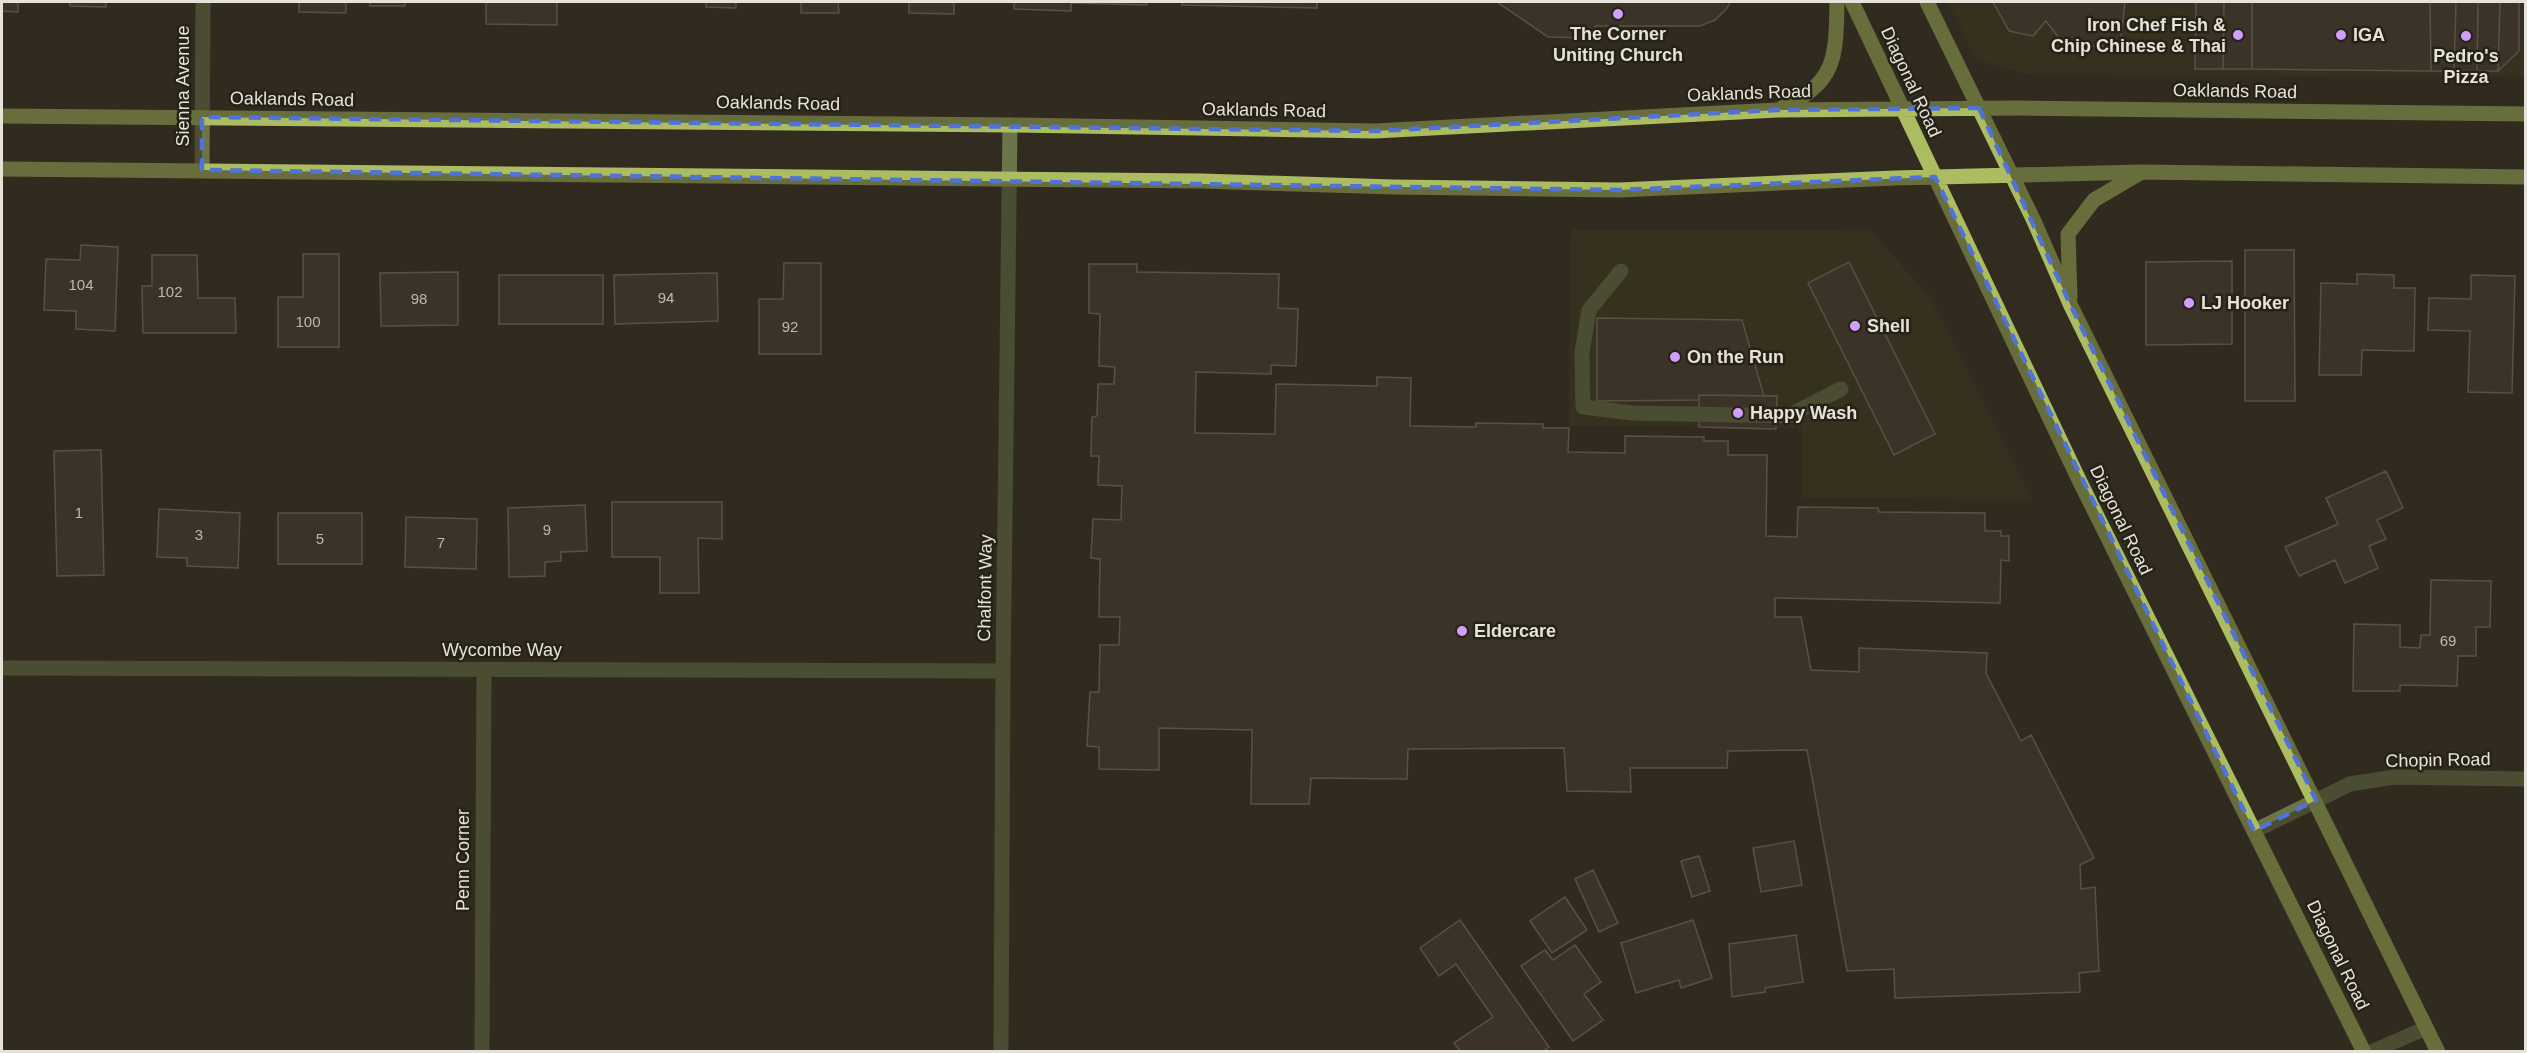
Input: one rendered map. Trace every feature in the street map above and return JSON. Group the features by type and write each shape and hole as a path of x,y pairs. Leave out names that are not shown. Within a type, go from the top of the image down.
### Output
{"main road":[{"path":"1777,110 1801,99 1816,88 1832,65 1836,44 1837,2"},
{"name":"Diagonal Road","path":"1852,2 2080,482 2364,1052"},
{"path":"1927,2 2011,175 2071,306 2438,1052"},
{"name":"Oaklands Road","path":"2,116 1010,125 1375,131 1777,110 1979,108 2526,114"},
{"path":"2,169 1010,179 1619,190 1935,177 2142,172 2526,177"},
{"path":"2071,306 2068,234 2094,200 2142,172"}],"street":[{"name":"Sienna Avenue","path":"202,170 203,2"},
{"name":"Chalfont Way","path":"1001,1052 1010,125"},
{"path":"1621,271 1589,310 1582,353 1583,407 1632,413 1788,416 1841,389"},
{"name":"Wycombe Way","path":"2,668 1003,671"},
{"name":"Penn Corner","path":"482,1052 484,670"},
{"name":"Chopin Road","path":"2254,831 2350,784 2394,777 2526,779"},
{"path":"2371,1052 2426,1028"}],"highlighted area":[{"path":"1979,108 2071,306 2316,800 2254,831 1935,177 1619,190 202,170 202,117 1375,131 1777,110"}],"shaded area":[{"path":"1948,2 2525,2 2525,77 2032,75 1976,60"},
{"path":"1571,229 1871,231 1930,297 2032,500 1802,498 1802,428 1569,426"}],"building":[{"path":"2,2 18,2 18,12 2,11"},
{"path":"70,2 106,2 106,7 70,6"},
{"path":"299,2 346,2 346,13 299,12"},
{"path":"370,2 405,2 405,6 370,6"},
{"path":"486,2 557,2 557,25 486,24"},
{"path":"706,2 736,2 736,8 706,7"},
{"path":"801,2 838,2 839,13 801,13"},
{"path":"909,2 954,2 954,14 909,13"},
{"path":"1014,2 1147,2 1147,5 1071,3 1071,11 1014,9"},
{"path":"1182,2 1317,2 1317,8 1182,5"},
{"name":"The Corner Uniting Church","path":"1497,2 1730,2 1715,20 1700,26 1596,26 1591,38 1548,37"},
{"path":"1993,2 2125,2 2120,46 2065,46 2046,21 2033,36 2009,31"},
{"path":"2196,2 2224,2 2223,69 2195,69"},
{"name":"Iron Chef Fish & Chip Chinese & Thai","path":"2224,2 2252,2 2252,69 2223,69"},
{"name":"IGA","path":"2252,2 2430,2 2431,71 2252,69"},
{"path":"2430,2 2456,2 2454,71 2431,71"},
{"name":"Pedro's Pizza","path":"2456,2 2478,2 2477,71 2454,71"},
{"path":"2478,2 2500,2 2498,71 2477,71"},
{"path":"2500,2 2519,2 2519,51 2498,71"},
{"path":"81,245 118,247 115,331 76,329 76,311 44,310 46,259 80,260"},
{"path":"2245,250 2294,250 2295,401 2245,401"},
{"path":"303,254 339,254 339,347 278,347 278,297 303,297"},
{"path":"152,255 197,255 198,298 235,298 236,333 143,333 142,286 152,286"},
{"name":"LJ Hooker","path":"2232,261 2232,344 2146,345 2146,262"},
{"name":"Shell","path":"1849,262 1935,434 1894,455 1808,283"},
{"path":"784,263 821,263 821,354 759,354 759,299 783,299"},
{"name":"Eldercare","path":"1089,264 1137,264 1137,272 1279,274 1278,308 1298,309 1296,366 1271,365 1271,374 1196,372 1195,433 1275,434 1276,384 1377,386 1377,377 1411,378 1410,426 1476,427 1476,423 1543,424 1543,428 1569,428 1568,452 1625,453 1625,436 1704,437 1704,441 1728,441 1728,455 1767,455 1766,536 1797,537 1798,507 1878,508 1879,512 1985,513 1985,531 2001,531 2001,536 2009,536 2009,561 2001,560 2000,603 1775,598 1775,617 1801,617 1811,670 1859,672 1859,648 1987,653 1986,673 2021,741 2031,735 2094,858 2080,865 2081,889 2095,887 2099,971 2079,973 2080,992 1895,998 1894,969 1847,971 1807,750 1728,751 1727,768 1630,768 1631,792 1567,791 1564,748 1408,749 1407,779 1311,778 1309,804 1251,804 1252,730 1159,728 1159,770 1099,769 1099,747 1087,746 1090,692 1099,692 1100,645 1119,645 1120,617 1099,617 1100,559 1091,558 1093,519 1121,520 1122,486 1098,485 1099,456 1091,456 1092,417 1097,416 1098,384 1114,384 1115,367 1099,366 1100,314 1089,313"},
{"path":"458,272 458,325 381,326 380,273"},
{"path":"717,273 718,321 615,324 614,275"},
{"path":"2357,274 2394,275 2394,288 2415,288 2414,351 2362,350 2361,375 2319,375 2321,283 2357,284"},
{"path":"499,275 603,275 603,324 499,324"},
{"path":"2471,275 2515,276 2512,393 2468,392 2470,331 2428,330 2429,298 2471,299"},
{"name":"On the Run","path":"1597,318 1742,320 1764,396 1699,395 1699,400 1597,401"},
{"name":"Happy Wash","path":"1699,395 1777,396 1776,429 1699,427"},
{"path":"101,450 104,575 57,576 54,451"},
{"path":"2386,471 2403,508 2377,520 2386,539 2369,546 2378,568 2345,583 2335,560 2299,576 2285,547 2338,524 2326,498"},
{"path":"612,502 722,502 722,539 698,538 699,593 660,593 660,557 612,557"},
{"path":"585,505 587,551 561,552 561,561 545,562 545,576 509,577 508,508"},
{"path":"159,509 240,513 238,568 187,566 187,558 157,557"},
{"path":"278,513 362,513 362,564 278,564"},
{"path":"406,517 477,519 476,569 405,567"},
{"path":"2431,580 2491,581 2490,627 2476,627 2476,656 2458,656 2457,686 2400,685 2400,691 2353,691 2354,624 2400,625 2400,647 2420,648 2421,635 2430,635"},
{"path":"1794,841 1802,885 1761,892 1753,848"},
{"path":"1699,856 1710,891 1692,897 1681,861"},
{"path":"1593,870 1618,923 1599,932 1575,879"},
{"path":"1565,897 1587,930 1552,953 1530,921"},
{"path":"1460,920 1549,1047 1542,1052 1461,1052 1454,1043 1493,1017 1456,964 1439,976 1420,948"},
{"path":"1693,920 1712,978 1681,988 1679,980 1636,993 1621,943"},
{"path":"1796,935 1803,982 1765,988 1765,992 1732,997 1729,944"},
{"path":"1575,945 1601,982 1584,994 1603,1020 1573,1041 1521,966 1545,950 1553,960"}],"place":[{"name":"The Corner Uniting Church","path":"1618,14"},
{"name":"Iron Chef Fish & Chip Chinese & Thai","path":"2238,35"},
{"name":"IGA","path":"2341,35"},
{"name":"Pedro's Pizza","path":"2466,36"},
{"name":"LJ Hooker","path":"2189,303"},
{"name":"Shell","path":"1855,326"},
{"name":"On the Run","path":"1675,357"},
{"name":"Happy Wash","path":"1738,413"},
{"name":"Eldercare","path":"1462,631"}]}
